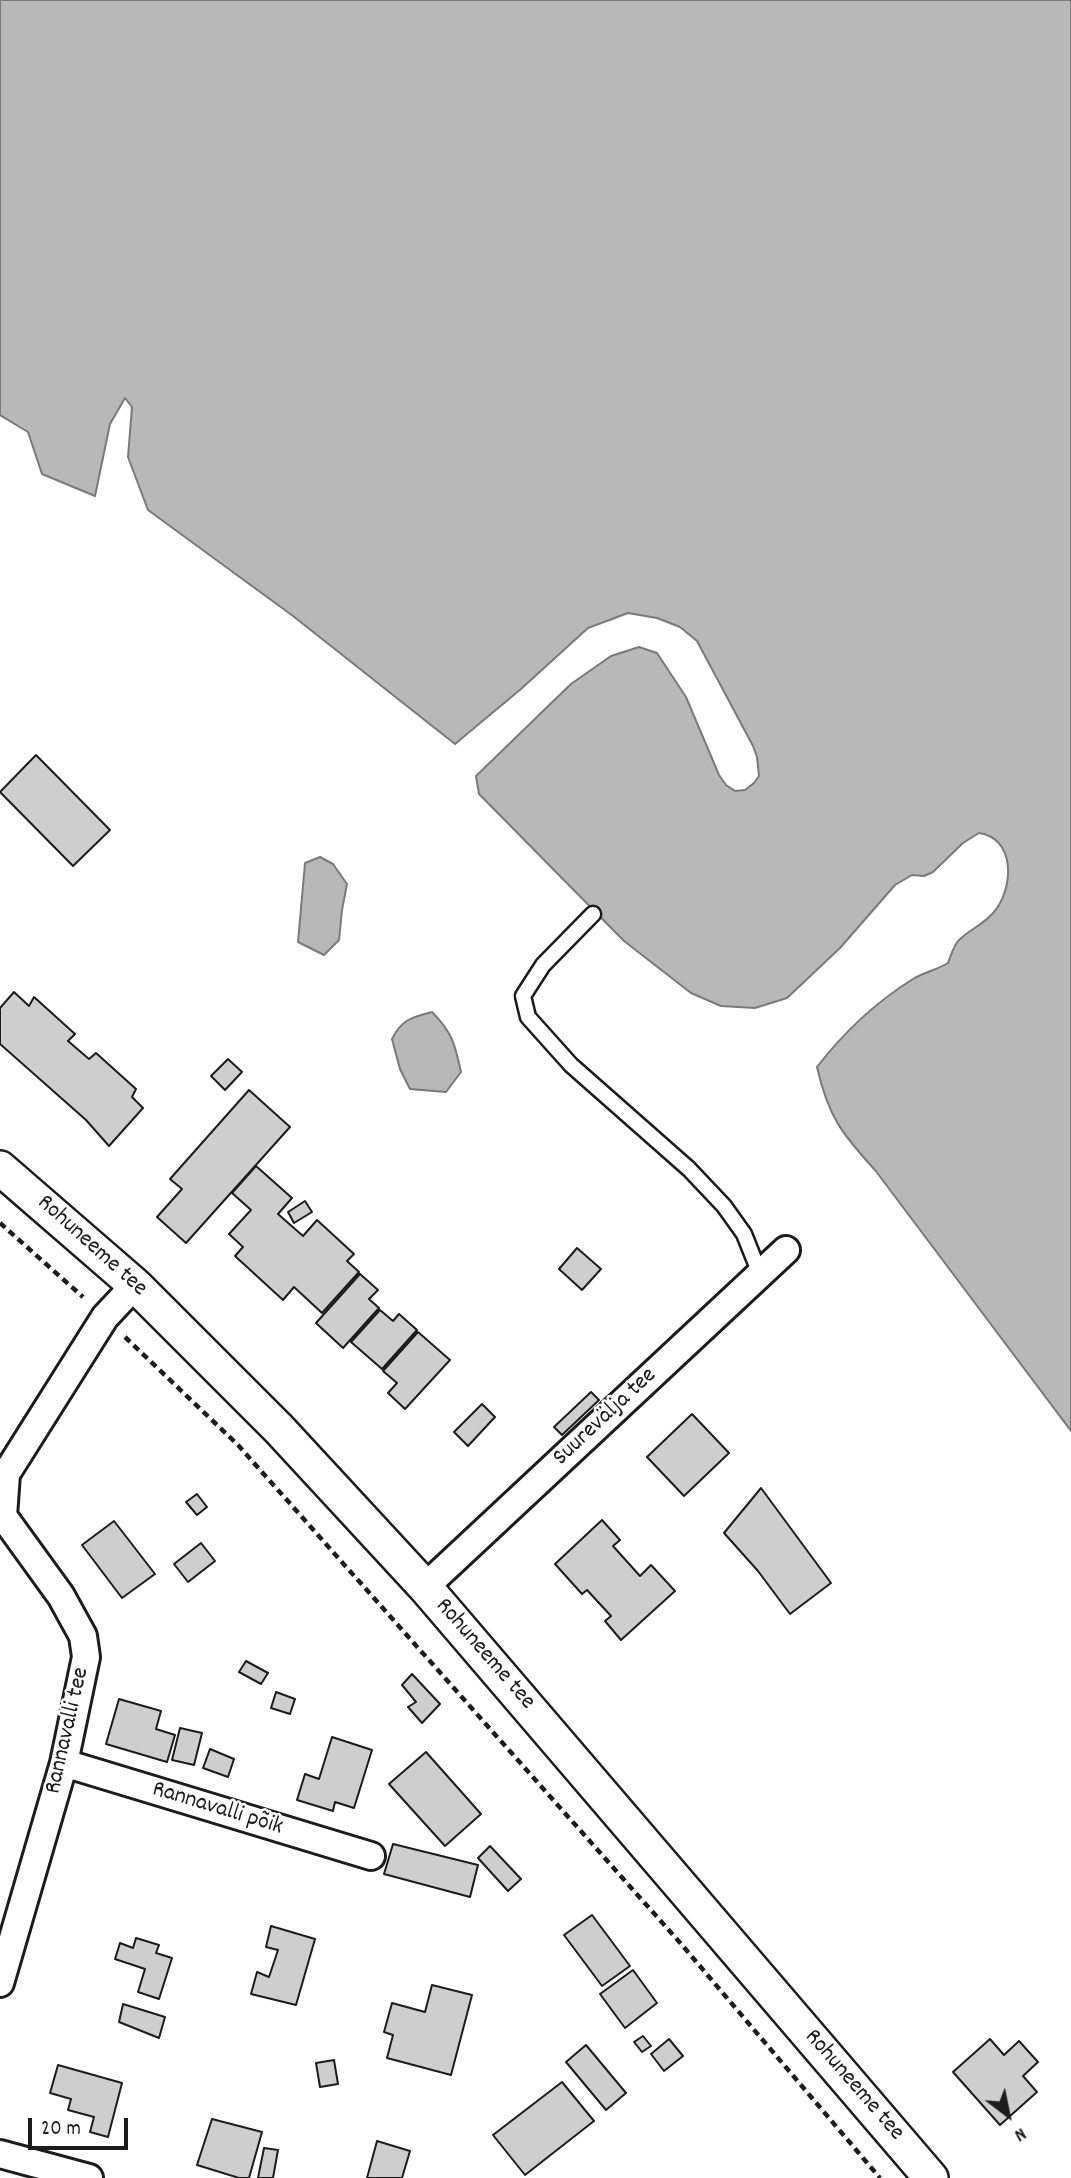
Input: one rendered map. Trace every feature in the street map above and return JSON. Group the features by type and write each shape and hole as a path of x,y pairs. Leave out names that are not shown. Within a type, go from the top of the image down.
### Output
{"street":[{"name":"Rohuneeme tee","path":"0,1168 135,1285 279,1429 425,1587 931,2178"},
{"name":"Suurevälja tee","path":"425,1587 786,1250"},
{"name":"Rannavalli tee","path":"0,1983 64,1763 86,1657 83,1636 61,1596 3,1516 3,1475 105,1317 135,1285"},
{"name":"Rannavalli põik","path":"64,1763 371,1856"},
{"path":"0,2154 89,2178"}],"lane":[{"path":"593,914 543,964 523,996 528,1017 570,1065 689,1169 724,1206 744,1234 760,1274"}],"path":[{"path":"0,1223 105,1317 247,1455 682,1944 880,2178"}],"shaded area":[{"path":"0,0 1071,0 1071,1431 875,1170 845,1135 831,1112 817,1067 849,1030 873,1008 917,977 948,963 958,941 993,913 1003,898 1008,875 1005,852 999,843 979,833 963,843 933,872 924,876 912,875 895,885 840,948 787,998 755,1008 721,1006 691,993 624,941 479,794 476,776 571,684 611,656 639,647 657,653 686,697 719,775 726,785 735,791 745,790 759,776 753,746 697,641 680,627 657,618 628,613 588,628 455,744 293,616 148,510 128,457 132,407 125,398 110,424 95,496 42,474 28,432 0,415"},
{"path":"320,857 333,864 347,884 339,940 324,955 298,942 305,863"},
{"path":"432,1012 452,1039 461,1072 446,1092 410,1089 400,1069 392,1039 399,1027 408,1020"}],"building":[{"path":"36,755 110,830 73,866 0,792"},
{"path":"14,992 29,1006 34,997 75,1034 68,1041 89,1059 96,1053 136,1089 132,1097 143,1108 109,1146 86,1120 0,1044 0,1008"},
{"path":"228,1059 242,1072 225,1090 211,1076"},
{"path":"249,1090 290,1127 186,1243 157,1217 182,1189 170,1179"},
{"path":"256,1166 292,1198 278,1214 303,1236 317,1220 354,1254 347,1261 359,1272 322,1313 294,1287 283,1300 235,1256 243,1247 229,1234 251,1210 232,1193"},
{"path":"305,1201 312,1212 294,1223 288,1212"},
{"path":"577,1248 601,1269 582,1290 559,1269"},
{"path":"360,1274 378,1290 369,1299 379,1308 343,1348 316,1323"},
{"path":"380,1310 393,1321 399,1314 417,1330 382,1369 351,1342"},
{"path":"418,1332 450,1360 405,1409 388,1393 397,1383 383,1371"},
{"path":"591,1392 599,1400 562,1435 554,1427"},
{"path":"482,1404 495,1417 468,1446 454,1432"},
{"path":"692,1414 729,1453 684,1496 647,1457"},
{"path":"761,1488 831,1583 790,1614 758,1571 724,1533"},
{"path":"197,1494 207,1507 197,1515 186,1502"},
{"path":"602,1520 620,1540 613,1546 640,1576 651,1565 675,1591 621,1640 605,1621 611,1616 587,1590 582,1594 555,1564"},
{"path":"114,1521 155,1574 122,1598 82,1545"},
{"path":"201,1543 215,1561 188,1582 174,1564"},
{"path":"246,1661 268,1673 261,1684 239,1672"},
{"path":"412,1674 440,1704 422,1723 408,1707 416,1702 402,1685"},
{"path":"276,1692 295,1699 290,1714 271,1708"},
{"path":"119,1699 161,1711 156,1729 175,1735 167,1762 106,1744"},
{"path":"180,1728 202,1733 194,1765 172,1760"},
{"path":"332,1737 372,1750 354,1808 335,1802 333,1811 297,1800 305,1774 319,1779"},
{"path":"210,1749 234,1759 228,1777 203,1768"},
{"path":"426,1752 481,1814 445,1846 389,1784"},
{"path":"393,1844 478,1865 470,1897 384,1874"},
{"path":"490,1846 521,1879 508,1891 478,1858"},
{"path":"592,1915 630,1966 602,1986 564,1935"},
{"path":"271,1926 315,1939 296,2005 251,1994 257,1972 269,1977 278,1950 266,1947"},
{"path":"136,1938 159,1945 156,1953 172,1958 159,1999 138,1992 145,1969 115,1959 120,1943 133,1948"},
{"path":"633,1970 657,2003 625,2028 600,1994"},
{"path":"432,1985 472,1995 451,2075 387,2058 393,2035 384,2032 392,2003 425,2012"},
{"path":"123,2004 165,2017 159,2038 119,2022"},
{"path":"643,2036 651,2046 642,2052 634,2042"},
{"path":"669,2039 683,2056 664,2071 651,2054"},
{"path":"990,2039 1004,2055 1019,2041 1038,2062 1023,2076 1037,2092 1000,2125 953,2072"},
{"path":"586,2045 626,2093 606,2110 566,2062"},
{"path":"334,2060 338,2084 320,2087 316,2063"},
{"path":"58,2065 122,2083 108,2137 90,2132 94,2117 68,2110 71,2099 50,2093"},
{"path":"562,2082 594,2121 525,2175 493,2135"},
{"path":"212,2119 262,2132 249,2178 239,2178 197,2165"},
{"path":"377,2141 410,2151 402,2178 367,2178"},
{"path":"264,2148 278,2150 273,2178 258,2178"}]}
